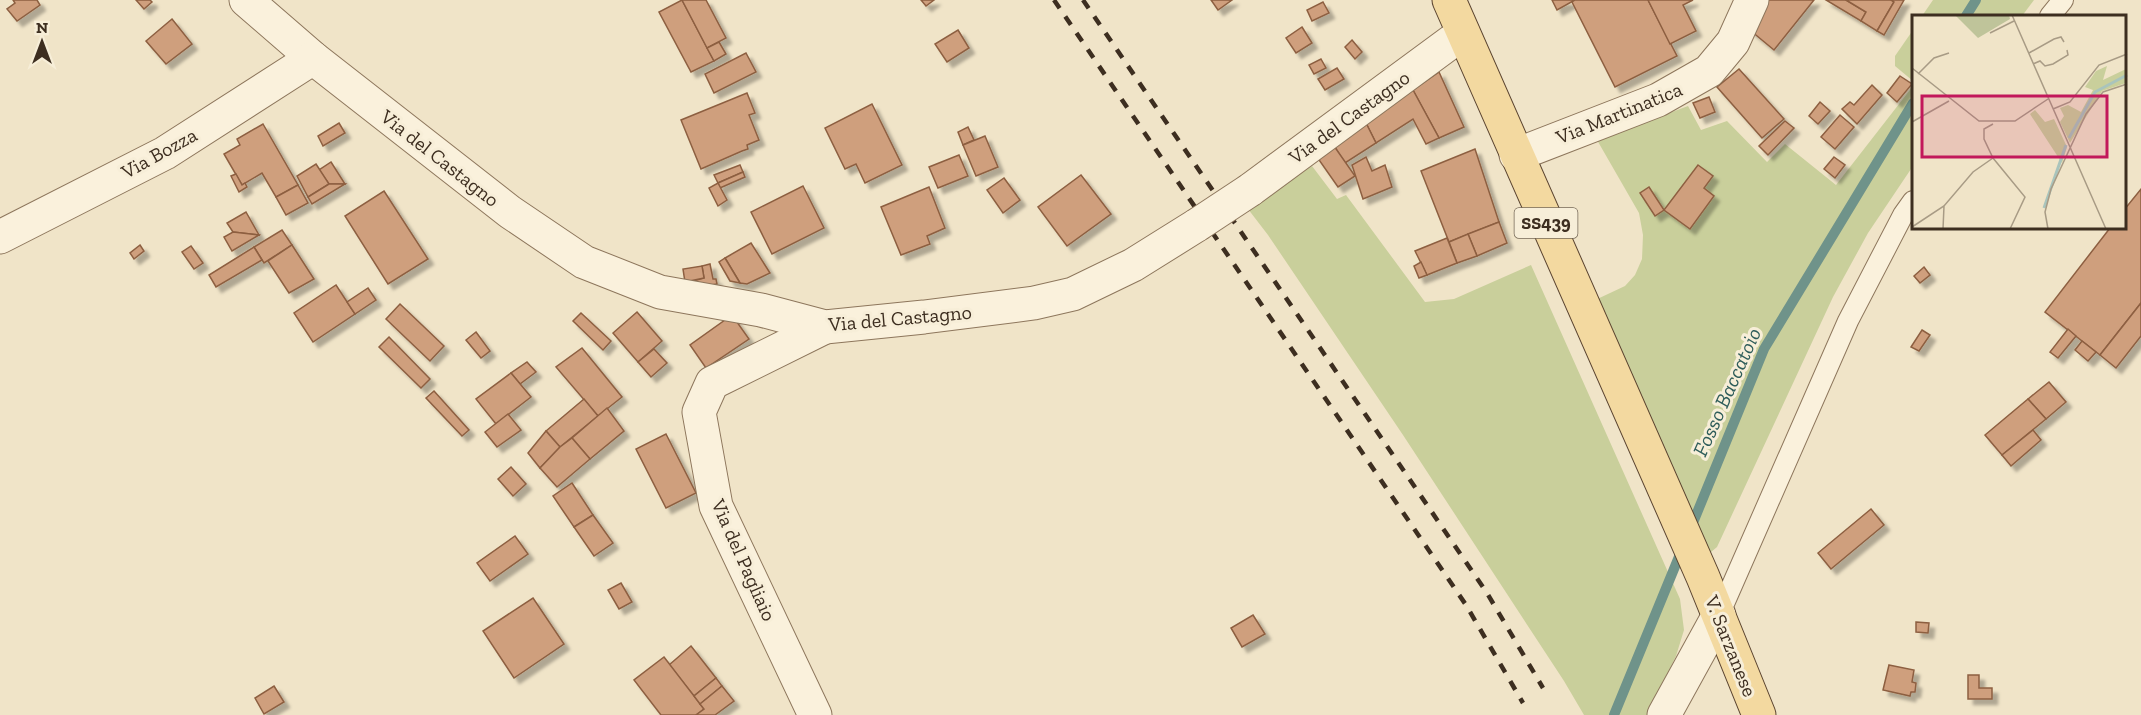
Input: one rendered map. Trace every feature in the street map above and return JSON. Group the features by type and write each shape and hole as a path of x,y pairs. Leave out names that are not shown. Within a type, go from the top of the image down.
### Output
{"main road":[{"name":"SS439","path":"1449,0 1516,155"},
{"name":"V. Sarzanese","path":"1516,155 1703,577 1759,715"}],"street":[{"name":"Via del Castagno","path":"246,0 313,58 510,212 584,262 660,292 761,310 825,327 1034,303 1073,294 1133,265 1197,225 1250,189 1463,33"},
{"name":"Via Martinatica","path":"1516,155 1658,100 1710,71 1733,42 1752,0"},
{"name":"Via Bozza","path":"0,237 165,153 313,58"},
{"name":"Via del Pagliaio","path":"815,715 716,506 699,412 712,383 825,327"},
{"path":"1664,715 1719,615"}],"lane":[{"path":"2051,15 2063,0"},
{"path":"1719,615 1848,321 1903,215 1912,202"}],"green space":[{"path":"1933,0 2034,0 2023,15 1923,15"},
{"path":"1912,31 1912,80 1895,66 1895,56"},
{"path":"1912,87 1912,167 1868,233 1833,297 1717,547 1711,552 1703,546 1593,301 1625,286 1635,275 1642,259 1643,235 1639,213 1597,140 1688,106 1701,130 1727,121 1767,162 1785,144 1836,185"},
{"path":"1312,166 1337,199 1346,195 1425,302 1454,299 1531,265 1680,599 1684,630 1676,656 1647,715 1584,715 1403,435 1248,209"}],"building":[{"path":"13,0 37,0 40,5 17,21 7,9 15,3"},
{"path":"136,0 150,0 152,2 144,9"},
{"path":"682,0 714,61 691,72 659,12"},
{"path":"682,0 706,0 726,38 707,48"},
{"path":"921,0 934,0 926,6"},
{"path":"1211,0 1232,0 1218,10"},
{"path":"1552,0 1575,0 1557,10"},
{"path":"1575,0 1648,0 1677,56 1615,87 1572,2"},
{"path":"1648,0 1693,0 1683,5 1696,31 1670,44"},
{"path":"1766,0 1814,0 1774,50 1745,26"},
{"path":"1826,0 1846,0 1866,12 1861,21"},
{"path":"1846,0 1891,0 1894,2 1877,31 1861,21 1866,12"},
{"path":"1891,0 1904,0 1884,35 1877,31 1894,2"},
{"path":"1323,2 1329,13 1312,21 1307,10"},
{"path":"172,19 192,44 166,64 146,41"},
{"path":"1302,27 1312,43 1296,53 1286,38"},
{"path":"958,30 969,48 947,62 935,44"},
{"path":"1352,40 1362,52 1355,59 1345,47"},
{"path":"719,42 726,54 714,61 707,48"},
{"path":"746,53 756,72 714,93 705,74"},
{"path":"1321,59 1326,68 1314,74 1309,65"},
{"path":"1337,68 1344,79 1325,90 1318,79"},
{"path":"1739,69 1784,119 1762,138 1717,87"},
{"path":"1439,72 1464,127 1439,138 1413,90"},
{"path":"1900,76 1912,84 1897,102 1887,93"},
{"path":"1872,85 1882,95 1857,124 1842,109 1850,102 1854,105"},
{"path":"1413,90 1439,138 1426,144 1413,119 1376,143 1366,123"},
{"path":"747,93 755,113 749,115 759,140 747,145 748,149 701,169 681,120"},
{"path":"1709,97 1715,112 1700,118 1693,103"},
{"path":"1820,102 1830,111 1818,124 1809,116"},
{"path":"872,104 902,165 865,183 856,164 845,169 825,128"},
{"path":"1840,115 1854,127 1835,149 1821,137"},
{"path":"1785,121 1794,128 1768,155 1759,146"},
{"path":"339,123 345,133 323,146 318,136"},
{"path":"1366,123 1376,143 1345,163 1334,146"},
{"path":"263,124 298,185 276,197 262,173 242,185 224,154 240,145 237,139"},
{"path":"968,127 974,140 963,145 958,132"},
{"path":"985,136 998,167 976,176 963,145"},
{"path":"1334,146 1355,176 1338,187 1317,157"},
{"path":"1475,149 1499,222 1449,242 1421,171"},
{"path":"959,155 968,176 938,188 929,167"},
{"path":"1366,157 1372,171 1385,165 1392,187 1363,199 1352,165"},
{"path":"1834,157 1845,165 1835,178 1824,169"},
{"path":"331,162 345,184 329,184 319,170"},
{"path":"316,164 329,184 308,197 297,176"},
{"path":"740,165 743,172 718,183 714,175"},
{"path":"1698,165 1713,176 1704,188 1714,196 1690,229 1664,210"},
{"path":"743,172 745,177 720,188 718,183"},
{"path":"236,174 242,185 245,183 247,187 239,192 231,176"},
{"path":"1081,175 1111,214 1067,246 1038,207"},
{"path":"1004,178 1020,200 1003,213 987,190"},
{"path":"718,183 727,200 718,206 709,188"},
{"path":"329,184 345,184 312,204 308,197"},
{"path":"298,185 308,203 286,215 276,197"},
{"path":"803,186 824,228 772,254 751,212"},
{"path":"929,187 945,228 927,236 930,244 901,255 881,207"},
{"path":"1649,187 1664,210 1655,216 1640,193"},
{"path":"2141,189 2141,303 2100,355 2045,312 2108,230 2126,230 2126,208"},
{"path":"384,191 428,259 388,284 345,216"},
{"path":"246,212 259,235 233,232 227,223"},
{"path":"1499,222 1507,243 1477,256 1468,234"},
{"path":"282,230 292,245 264,263 254,247"},
{"path":"233,232 259,235 232,251 224,237"},
{"path":"1468,234 1477,256 1457,263 1449,242"},
{"path":"1447,238 1457,263 1427,275 1415,251"},
{"path":"751,243 770,273 747,284 740,283 725,258"},
{"path":"140,245 144,251 134,259 130,253"},
{"path":"292,245 314,279 289,293 268,261"},
{"path":"191,246 203,263 194,269 182,252"},
{"path":"254,247 262,260 216,287 209,275"},
{"path":"725,258 740,283 730,281 719,262"},
{"path":"1421,262 1427,275 1419,278 1414,266"},
{"path":"710,264 713,279 716,279 717,284 694,288 693,281 704,278 702,266"},
{"path":"702,266 704,278 685,282 683,269"},
{"path":"1924,267 1930,275 1920,283 1914,276"},
{"path":"336,285 355,314 313,342 294,313"},
{"path":"368,288 376,300 355,314 347,302"},
{"path":"2141,303 2141,336 2116,368 2100,355"},
{"path":"400,304 444,346 430,361 386,319"},
{"path":"637,312 662,341 638,362 613,333"},
{"path":"581,313 611,341 603,350 573,321"},
{"path":"732,315 749,339 706,368 690,345"},
{"path":"2068,329 2076,336 2058,358 2050,352"},
{"path":"1922,330 1930,335 1919,351 1911,347"},
{"path":"476,332 490,351 481,358 466,340"},
{"path":"389,337 430,379 421,388 379,347"},
{"path":"2082,341 2096,352 2088,361 2075,350"},
{"path":"582,348 622,397 598,416 556,367"},
{"path":"654,349 667,363 651,377 638,362"},
{"path":"527,362 536,372 520,384 511,373"},
{"path":"511,373 531,397 496,424 476,399"},
{"path":"2049,382 2066,402 2046,419 2028,399"},
{"path":"434,391 469,430 462,436 426,398"},
{"path":"584,399 598,416 560,447 546,431"},
{"path":"2028,399 2046,419 2002,455 1985,435"},
{"path":"607,408 624,431 590,459 572,438"},
{"path":"508,414 521,430 497,447 485,432"},
{"path":"2033,430 2041,440 2011,466 2002,455"},
{"path":"546,431 560,447 540,468 528,453"},
{"path":"666,434 696,493 666,508 636,449"},
{"path":"572,438 590,459 557,487 540,468"},
{"path":"511,467 526,484 513,496 498,479"},
{"path":"572,483 593,515 574,527 553,496"},
{"path":"1871,509 1884,525 1831,569 1818,553"},
{"path":"593,515 613,543 594,556 574,527"},
{"path":"515,536 528,554 490,581 477,563"},
{"path":"621,583 632,602 619,609 608,590"},
{"path":"533,598 564,644 514,678 483,631"},
{"path":"1253,615 1265,634 1242,647 1231,628"},
{"path":"1916,622 1929,623 1928,633 1916,632"},
{"path":"691,646 716,678 694,696 669,665"},
{"path":"664,657 704,709 696,715 661,715 634,680"},
{"path":"1889,665 1914,670 1912,682 1916,683 1915,692 1911,692 1910,696 1883,690"},
{"path":"1968,675 1979,675 1979,688 1992,688 1992,699 1968,699"},
{"path":"716,678 722,686 700,704 694,696"},
{"path":"274,686 284,702 264,714 255,698"},
{"path":"722,686 734,701 715,715 696,715 704,709 700,704"}],"waterway":[{"name":"Fosso Baccatoio","path":"1967,15 1976,0"},
{"name":"Fosso Baccatoio","path":"1690,530 1764,349 1912,105"},
{"name":"Fosso Baccatoio","path":"1614,715 1683,547"}],"railway":[{"path":"1054,0 1466,605 1523,703"},
{"path":"1083,0 1487,593 1543,688"}]}
